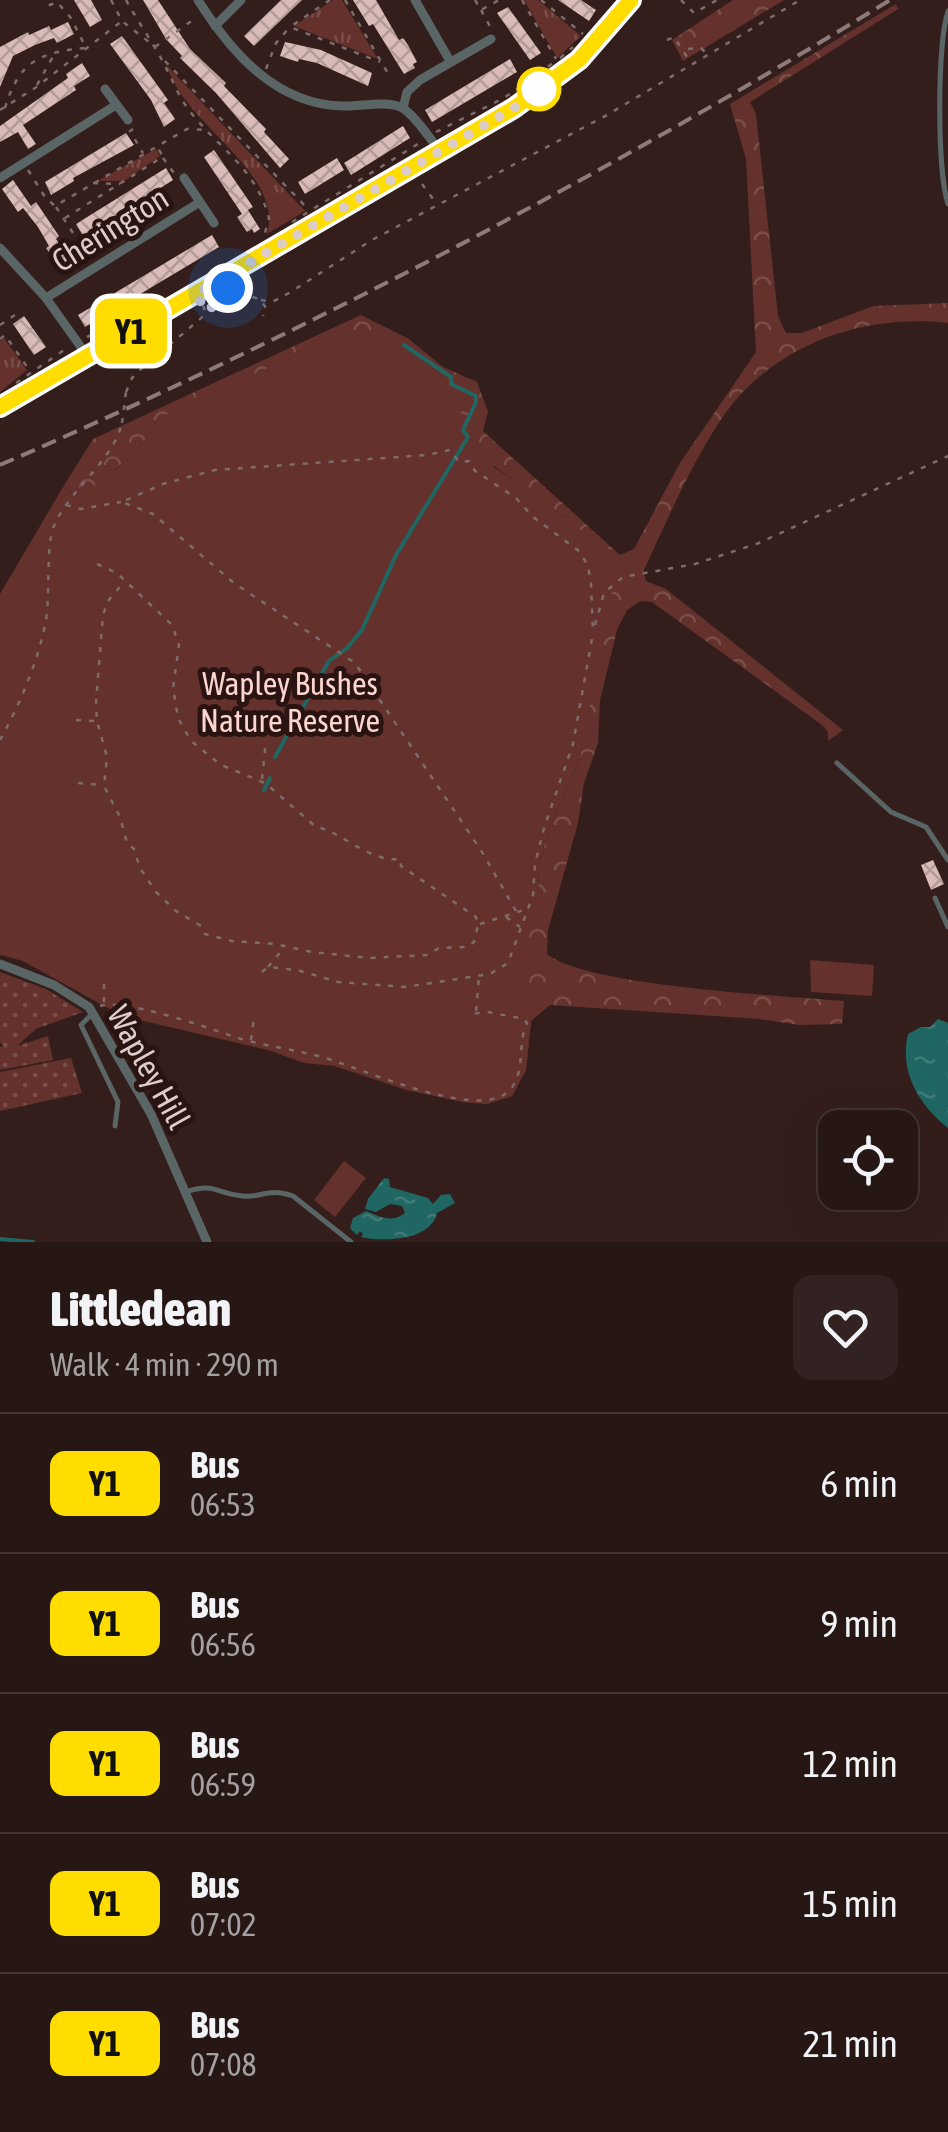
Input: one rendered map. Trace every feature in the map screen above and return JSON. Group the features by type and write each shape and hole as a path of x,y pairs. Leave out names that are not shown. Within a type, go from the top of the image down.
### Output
{"street":[{"path":"198,0 215,26 262,77 298,98 337,106 403,108 440,151"},
{"path":"215,26 241,0"},
{"path":"415,0 450,61"},
{"path":"0,406 514,108 579,60 631,0"},
{"path":"403,108 406,92 450,61 491,39"},
{"path":"104,89 132,124"},
{"path":"0,178 116,105"},
{"name":"Cherington","path":"184,178 214,224"},
{"name":"Cherington","path":"46,298 200,202"},
{"name":"Cherington","path":"1,252 46,298 81,340 88,356"},
{"name":"Wapley Hill","path":"0,964 54,985 91,1010 151,1114 206,1242"}],"lane":[{"path":"948,12 941,48 942,175 948,204"},
{"path":"837,763 891,812 926,827 948,860"},
{"path":"935,898 948,928"},
{"path":"91,1010 82,1031 118,1102 115,1126"},
{"path":"185,1192 207,1186 245,1197 266,1191 282,1192 293,1196 351,1242"}],"path":[{"path":"47,0 50,6 57,2 70,18 86,48"},
{"path":"110,0 136,36 150,42"},
{"path":"126,0 161,57 310,211"},
{"path":"262,77 276,43 290,27 330,0"},
{"path":"345,0 389,75"},
{"path":"475,0 496,36 491,39"},
{"path":"481,10 499,0"},
{"path":"522,0 556,61"},
{"path":"542,0 585,36"},
{"path":"681,0 694,13 717,0"},
{"path":"228,288 272,302 436,204 608,115 800,0"},
{"path":"154,48 205,11"},
{"path":"2,109 36,88 122,21"},
{"path":"290,27 380,62"},
{"path":"434,133 504,98 594,28"},
{"path":"667,40 674,37 692,64"},
{"path":"2,109 25,68 41,56 86,48"},
{"path":"685,50 701,48 708,56"},
{"path":"36,88 55,51"},
{"path":"161,57 175,91 192,115 240,162 264,203 270,218 263,242 278,232"},
{"path":"186,129 192,115"},
{"path":"132,124 130,131 144,153"},
{"path":"56,206 186,129 207,130"},
{"path":"294,221 422,142"},
{"path":"157,146 180,181 184,178"},
{"path":"65,218 162,155"},
{"path":"24,165 96,267"},
{"path":"91,183 121,184"},
{"path":"422,184 436,204"},
{"path":"0,740 17,705 45,625 52,529 114,442 132,378 206,311 235,292"},
{"path":"196,294 206,311"},
{"path":"260,300 266,308 263,316"},
{"path":"18,313 0,326 31,372"},
{"path":"0,339 5,335"},
{"path":"16,383 81,340"},
{"path":"66,505 81,509 122,502 164,484 216,470 450,451 458,461 469,461 475,471 516,498 532,516 580,552 591,583 593,633"},
{"path":"268,967 338,982 386,987 490,974 508,962 533,895 535,864 544,828 574,744 593,633 604,594 628,576 695,564 759,543 948,456"},
{"path":"122,502 152,514 234,583 355,663 482,852 516,911"},
{"path":"97,564 108,567 125,581 166,617 177,635 179,655 173,688 178,718 190,741 222,766 266,783 316,827 374,854 400,860 401,866 471,912 478,924 474,942 467,947 439,948 426,955 342,957 263,942 232,941 206,934 156,892 127,843 120,817 104,786 107,757 96,721 103,615 125,581"},
{"path":"591,583 604,594"},
{"path":"99,678 106,678"},
{"path":"76,720 96,721"},
{"path":"266,740 266,783"},
{"path":"107,757 115,756"},
{"path":"78,784 104,786"},
{"path":"120,817 130,814"},
{"path":"478,924 526,911"},
{"path":"505,916 521,928"},
{"path":"262,972 284,946"},
{"path":"342,948 342,957"},
{"path":"476,1012 480,976"},
{"path":"104,982 104,1003"},
{"path":"91,1010 104,1003 162,1014 250,1041 318,1056 390,1082 483,1102 507,1092 514,1083 527,1023 524,1018 498,1012 469,1014"},
{"path":"250,1041 254,1017"}],"green space":[{"path":"333,0 342,0 378,59 294,26"},
{"path":"524,0 538,0 581,36 557,58"},
{"path":"733,0 784,0 683,61 672,40"},
{"name":"Wapley Bushes Nature Reserve","path":"896,4 898,9 750,102 756,114 778,316 786,333 802,333 873,306 948,303 948,323 883,324 820,340 764,373 720,421 688,476 643,572 646,581 666,589 843,730 828,741 828,732 822,725 652,602 641,601 627,610 617,630 600,700 598,743 584,783 578,823 548,930 547,954 568,965 642,982 844,1001 842,1024 800,1025 550,1005 531,1021 526,1070 512,1096 487,1104 407,1090 335,1066 107,512 159,418 124,463 78,497 63,487 93,439 361,315 409,339 443,367 477,382 488,412 483,431 620,555 634,549 680,463 756,352 746,159 730,104","holes":["494,466 565,517 598,655 580,758 548,831 539,865 538,894"]},
{"path":"167,65 305,211 267,234 268,211 261,190 191,108"},
{"path":"156,149 160,156 124,181 97,181"},
{"name":"Wapley Bushes Nature Reserve","path":"362,328 441,374 461,413 455,444 526,489 605,547 620,555 634,549 646,581 611,593 580,758 548,831 518,980 531,1021 526,1070 512,1096 487,1104 407,1090 335,1066 304,1063 268,1050 122,1016 23,961 0,955 0,594 63,487 78,497 124,463 159,418 340,334"},
{"path":"4,338 27,370 0,392 0,341"},
{"path":"810,960 874,965 872,996 811,992"},
{"path":"0,972 46,989 83,1012 36,1029 17,1046 48,1036 53,1060 0,1070 0,1047 4,1046 0,1043"},
{"path":"71,1058 82,1093 0,1111 0,1072"},
{"path":"344,1161 366,1178 335,1217 314,1200"}],"water":[{"path":"938,1019 948,1023 948,1128 920,1098 906,1061 908,1034 930,1027"},
{"path":"384,1178 389,1179 390,1187 428,1198 433,1204 441,1195 450,1194 455,1203 437,1213 426,1229 416,1234 393,1239 361,1237 360,1231 357,1235 350,1228 353,1218 366,1211 390,1219 405,1213 402,1206 390,1204 376,1212 365,1209"}],"building":[{"path":"74,0 91,0 102,20 90,27"},
{"path":"143,0 158,0 190,49 266,129 264,132 289,159 280,168 216,93 180,58"},
{"path":"281,0 302,0 254,46 244,36"},
{"path":"353,0 376,0 399,40 403,38 408,45 417,62 413,64 415,68 404,74"},
{"path":"558,0 581,0 596,10 589,21"},
{"path":"508,7 541,53 530,60 497,13"},
{"path":"68,22 74,34 57,43 54,38 13,56 0,87 0,47 28,32 29,35 49,26 51,30"},
{"path":"122,36 168,100 164,103 175,119 164,127 151,100 110,44"},
{"path":"285,42 321,50 372,73 368,86 317,63 280,56"},
{"path":"510,59 517,72 432,122 425,110"},
{"path":"82,63 90,76 74,86 76,90 23,125 36,144 28,149 18,132 0,142 0,126 68,78 66,74"},
{"path":"403,126 410,138 351,175 344,163"},
{"path":"126,133 134,145 73,178 51,195 45,182"},
{"path":"214,150 253,207 248,210 260,229 254,233 252,229 247,232 237,217 242,214 204,157"},
{"path":"337,158 344,170 305,194 298,182"},
{"path":"166,168 173,180 84,237 76,224"},
{"path":"13,180 31,206 36,202 59,236 56,239 74,264 63,272 46,248 49,246 38,227 23,208 18,212 2,189"},
{"path":"212,235 219,247 85,327 78,315"},
{"path":"24,316 46,347 34,355 13,324"},
{"path":"933,860 944,884 931,890 921,865"}],"waterway":[{"path":"275,757 329,661 362,630 396,555 468,437 463,430 476,396 451,384 451,377 404,345"},
{"path":"264,790 270,778"},
{"path":"0,1239 33,1242"}],"railway":[{"path":"0,465 228,361 453,248 674,128 890,0"}],"bus line":[{"name":"Y1","path":"0,407 514,108 579,60 631,0"}],"route":[{"path":"228,288 235,292 206,311 196,294 514,108 539,89"}]}
